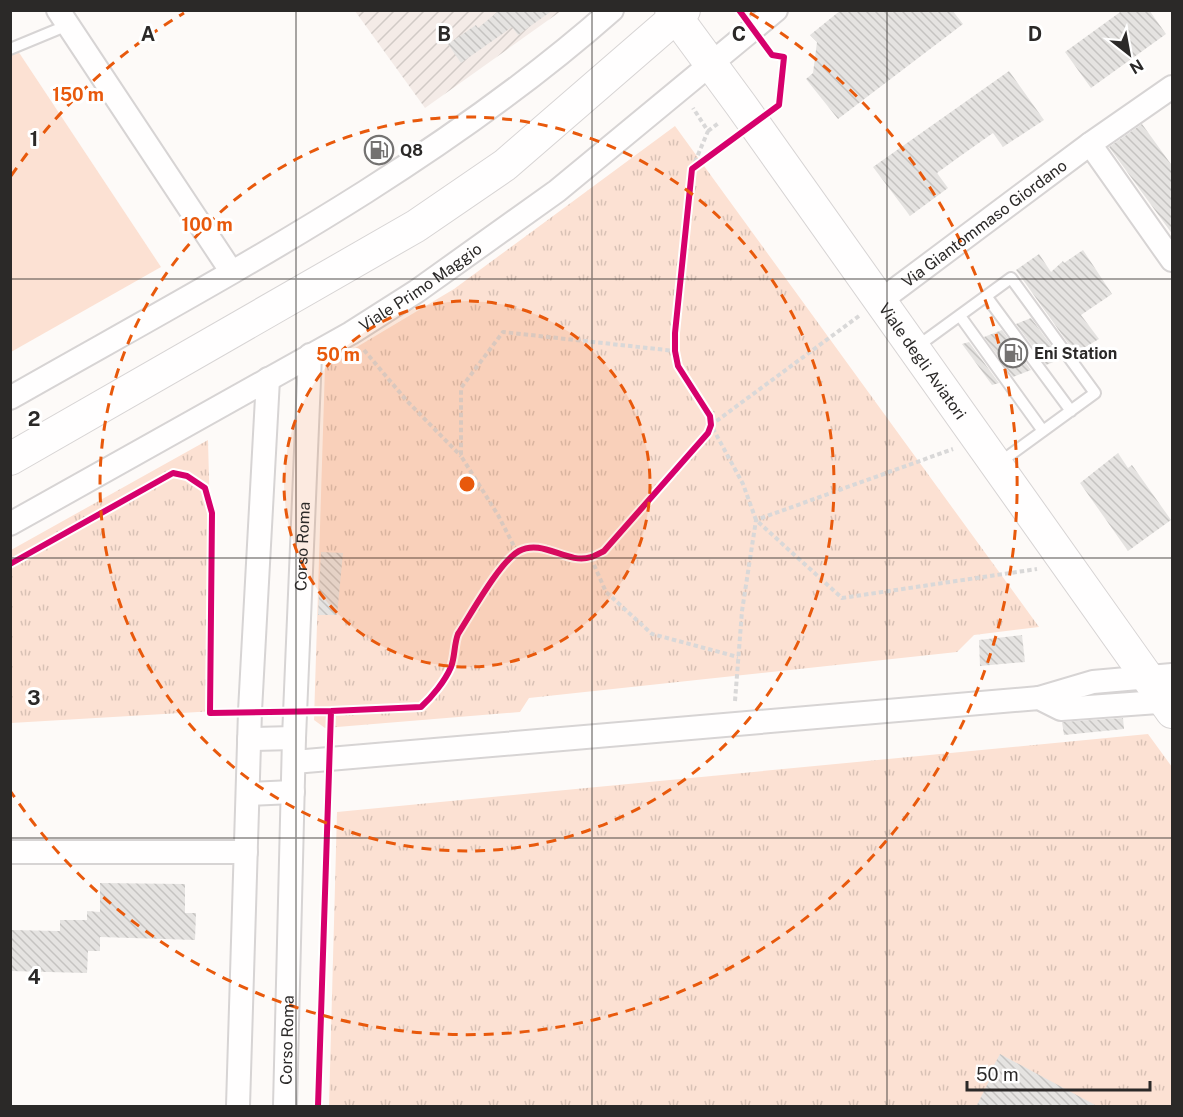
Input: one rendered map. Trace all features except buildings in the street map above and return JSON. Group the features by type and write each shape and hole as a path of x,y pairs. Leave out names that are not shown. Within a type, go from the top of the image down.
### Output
{"main road":[{"name":"Viale degli Aviatori","path":"677,13 1067,564 1166,693"},
{"path":"10,459 416,226 505,165 677,13"}],"street":[{"path":"10,398 378,185 493,106 569,48 612,10"},
{"name":"Viale Primo Maggio","path":"10,524 351,333 417,291 556,191 776,10"},
{"path":"63,18 231,271"},
{"name":"Via Giantommaso Giordano","path":"880,301 1090,144 1173,87"},
{"path":"1090,144 1173,260"},
{"name":"Corso Roma","path":"285,1107 294,738 310,355"},
{"path":"238,1107 249,740 268,379"},
{"path":"294,762 1039,698 1061,709 1166,693"},
{"path":"249,740 294,738"},
{"path":"248,794 293,792"},
{"path":"10,852 246,852"}],"lane":[{"path":"10,49 63,18"},
{"path":"914,349 1011,278 1095,393 997,465"},
{"path":"986,296 1071,411"},
{"path":"960,316 1043,431"}],"path":[{"path":"681,89 708,131 692,169 691,180"},
{"path":"692,169 701,162"},
{"path":"708,433 711,425 880,301"},
{"path":"461,456 461,388 503,332 676,355 675,342"},
{"path":"351,333 407,401 461,456 498,514 517,552"},
{"path":"710,416 711,425 743,484 756,520 842,598 1067,564"},
{"path":"756,520 979,440"},
{"path":"733,723 742,611 756,520"},
{"path":"511,557 526,548"},
{"path":"591,557 606,592 652,634 738,657"}],"shaded area":[{"path":"355,11 561,11 425,108"}],"green space":[{"path":"10,39 161,267 11,352 10,352"},
{"path":"675,126 1039,627 974,635 957,652 529,698 520,712 325,728 314,720 325,366 454,289"},
{"path":"208,440 215,711 11,723 11,550"},
{"path":"1148,734 1172,767 1172,1106 329,1106 337,812"}],"cycle path":[{"path":"10,564 173,473 187,476 205,488 212,513 210,713 421,707 438,688 448,672 458,634 495,576 511,557 528,548 546,549 582,559 593,557 604,551 708,433 711,425 710,416 678,366 675,351 692,169 779,105 784,57 772,55 739,10"},
{"path":"318,1106 331,711"}],"place":[{"name":"Q8","path":"379,150"},
{"name":"Eni Station","path":"1013,353"}]}
